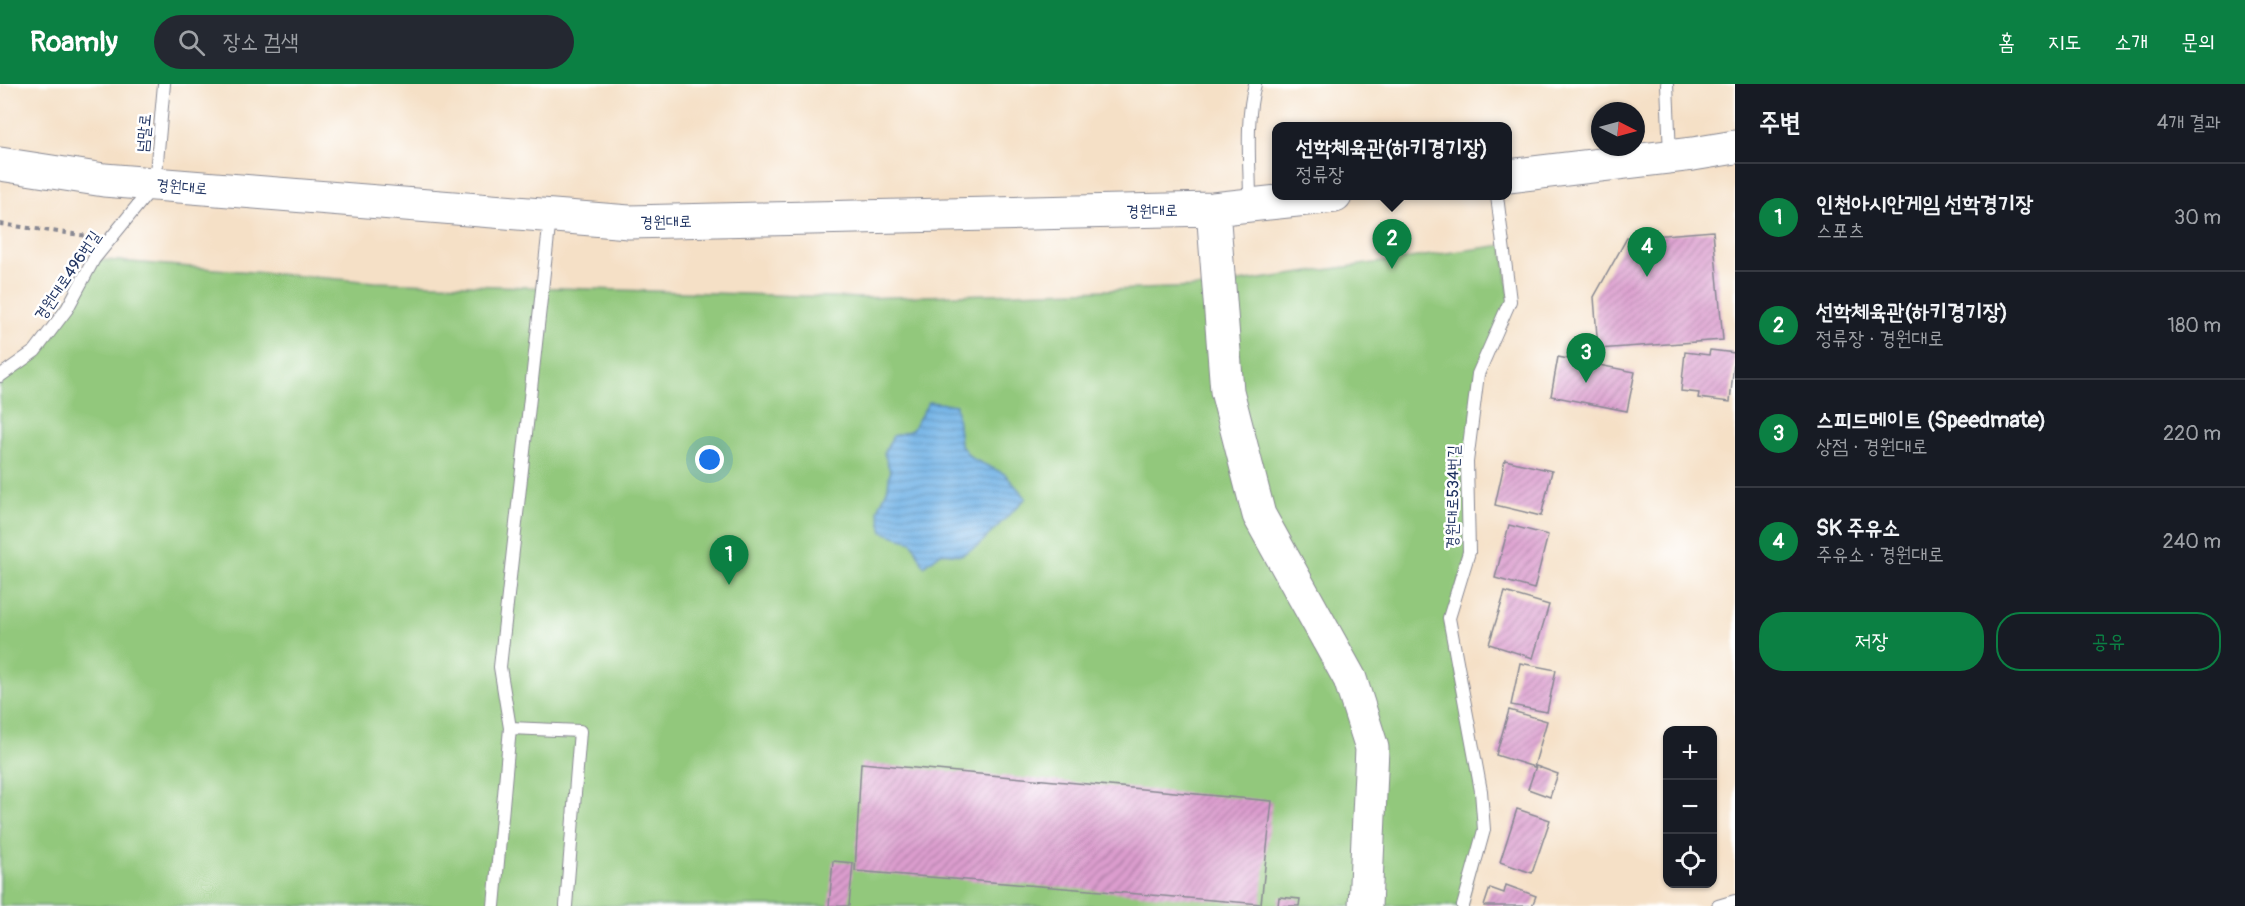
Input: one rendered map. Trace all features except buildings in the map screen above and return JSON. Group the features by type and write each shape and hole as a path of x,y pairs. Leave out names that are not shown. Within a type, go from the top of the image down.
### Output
{"main road":[{"path":"1512,176 1735,147"},
{"name":"경원대로","path":"0,164 104,180 629,222 1213,209 1292,200"},
{"path":"1213,209 1227,390 1259,515 1350,679 1372,748 1365,906"}],"lane":[{"name":"넘말로","path":"155,184 164,84"},
{"path":"1250,205 1250,134 1252,94 1255,84"},
{"path":"1667,84 1670,157"},
{"name":"경원대로496번길","path":"0,376 35,351 67,309 94,259 155,184"},
{"name":"경원대로534번길","path":"1463,906 1484,830 1481,791 1449,618 1469,552 1467,462 1478,374 1510,301 1498,200"},
{"path":"494,906 510,728 500,667 550,216"},
{"path":"510,728 580,731 566,906"},
{"path":"1718,906 1735,901"}],"path":[{"path":"0,224 110,239"}],"green space":[{"path":"1503,245 1510,301 1478,374 1467,462 1469,552 1449,618 1484,830 1466,906 0,906 0,376 35,351 94,259 375,282 863,298 1203,287"}],"water":[{"path":"929,402 956,405 960,444 971,458 1005,474 1026,498 979,545 961,555 941,553 924,566 912,542 883,532 878,510 888,487 890,471 884,453 893,436 912,430"}],"place":[{"name":"선학체육관(하키경기장)","path":"1392,269"},
{"name":"SK 주유소","path":"1647,277"},
{"name":"스피드메이트 (Speedmate)","path":"1586,383"},
{"name":"인천아시안게임 선학경기장","path":"729,585"}]}
